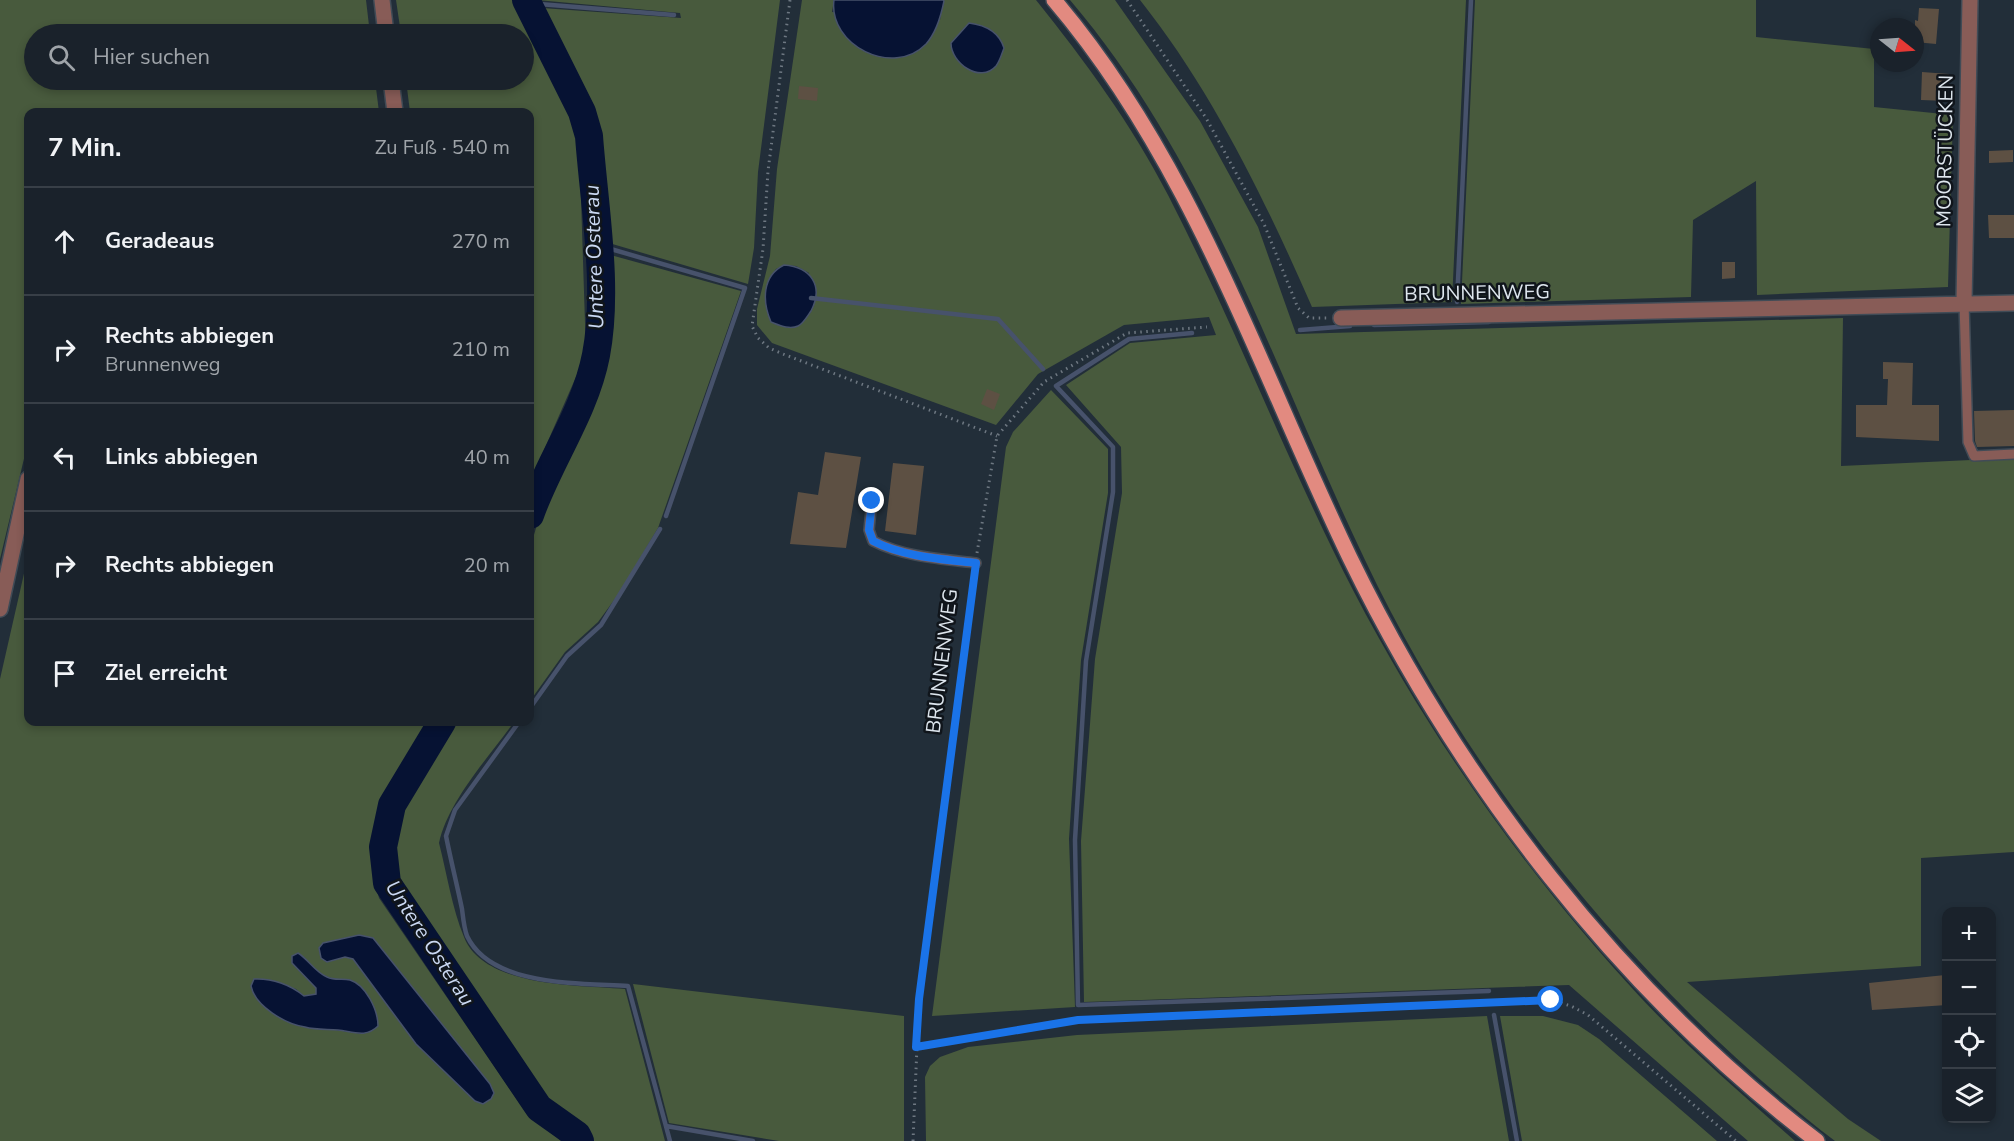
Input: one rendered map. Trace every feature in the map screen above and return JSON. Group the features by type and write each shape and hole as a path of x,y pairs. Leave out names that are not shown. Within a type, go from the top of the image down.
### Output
{"main road":[{"path":"1054,0 1118,86 1164,161 1207,242 1352,561 1413,675 1485,789 1564,892 1622,960 1733,1070 1817,1141"}],"street":[{"path":"382,0 385,24"},
{"name":"MOORSTÜCKEN","path":"1964,302 1970,0"},
{"path":"392,90 394,108"},
{"name":"BRUNNENWEG","path":"1341,318 1964,302 2014,303"},
{"path":"0,609 24,498"}],"lane":[{"path":"1964,302 1968,442 1974,456 2014,454"},
{"path":"872,501 869,530 873,541 886,548 917,555 976,563"}],"path":[{"path":"790,0 768,171 763,249 752,326 758,338 776,351 996,436 1044,382 1127,333 1207,327"},
{"path":"1127,0 1206,118 1264,224 1298,308 1309,318 1341,318"},
{"name":"BRUNNENWEG","path":"913,1141 919,999 976,563 996,436"},
{"path":"916,1047 1078,1020 1551,1000 1571,1006 1587,1015 1736,1141"}],"green space":[{"path":"0,0 366,0 369,24 24,24 24,90 376,90 378,108 24,108 24,459 0,559"},
{"path":"396,0 517,0 528,24 400,24"},
{"path":"537,0 780,0 758,172 754,248 748,284 609,243 598,138 542,8 681,18 680,13"},
{"path":"802,0 834,0 832,12 940,20 943,0 1036,0 1107,94 1154,169 1216,294 1306,493 1354,592 1415,701 1449,753 1521,855 1600,952 1679,1036 1795,1141 1748,1141 1569,985 1084,1002 1081,841 1095,659 1122,493 1121,447 1066,385 1130,343 1216,335 1209,317 1124,325 1038,374 996,425 772,343 757,325 757,309 770,256 777,169","holes":["784,265 796,266 809,273 809,307 803,320 787,328 769,279 776,269"]},
{"path":"1070,0 1115,0 1200,121 1258,227 1296,334 1843,318 1841,466 2014,458 2014,852 1921,858 1921,966 1687,982 1848,1119 1881,1141 1835,1141 1764,1083 1695,1019 1629,950 1567,877 1509,801 1455,723 1407,642 1365,560 1236,270 1200,199 1162,130 1119,63"},
{"path":"1140,0 1466,0 1452,302 1312,307 1276,227 1236,148 1191,72"},
{"path":"1475,0 1756,0 1756,37 1870,49 1870,72 1874,72 1874,107 1953,115 1948,287 1757,295 1756,181 1693,220 1691,297 1461,304"},
{"path":"534,37 579,136 586,354 534,473 534,108 410,108 407,90 534,90"},
{"path":"607,254 741,291 658,528 620,592 598,622 565,652 534,695 534,535 546,493 582,426 607,362"},
{"path":"1051,390 1108,449 1108,493 1081,660 1069,839 1075,1007 932,1016 1006,447 1013,432"},
{"path":"24,574 24,726 428,726 417,749 379,806 374,879 379,898 526,1113 561,1141 0,1141 0,679","holes":["373,938 490,1084 494,1093 483,1104 475,1101 416,1044 353,958 345,957","304,957 313,967 328,977 348,980 364,1034 294,1024 260,1003 264,979 296,989 304,996 317,994 316,988 292,963"]},
{"path":"451,726 511,726 460,795 444,827 439,843 453,903 464,937 475,954 491,966 512,975 535,981 625,989 665,1141 583,1141 538,1107 389,878 394,811 439,748"},
{"path":"633,984 904,1016 904,1141 779,1141 669,1123"},
{"path":"1487,1016 1509,1141 926,1141 925,1077 930,1066 940,1057 968,1047 1077,1035"},
{"path":"1500,1016 1543,1016 1578,1025 1599,1039 1717,1141 1522,1141"}],"water":[{"path":"834,0 944,1 938,24 926,44 912,54 897,58 881,57 865,52 852,43 841,31 835,16"},
{"path":"969,23 991,30 1002,42 1004,48 1000,59 989,71 982,73 968,69 961,64 952,50 951,43"},
{"path":"784,265 808,274 815,286 815,302 811,311 802,323 795,327 784,327 771,322 766,306 768,282 771,276"},
{"path":"359,935 373,938 490,1084 494,1093 491,1099 483,1104 475,1101 416,1044 353,959 345,957 327,962 321,958 319,948 323,943"},
{"path":"298,953 323,975 333,979 350,980 361,987 370,999 378,1026 364,1033 309,1028 280,1018 265,1007 258,1000 251,986 254,979 281,983 304,996 316,994 316,988 292,963 292,956"}],"building":[{"path":"1919,8 1939,9 1936,44 1924,43 1924,18 1918,18"},
{"path":"1922,72 1949,74 1947,101 1921,100"},
{"path":"799,86 818,88 817,101 798,99"},
{"path":"2013,150 2013,162 1989,163 1989,151"},
{"path":"1988,215 2014,215 2014,238 1989,238"},
{"path":"1722,262 1735,262 1735,278 1722,279"},
{"path":"1883,362 1913,363 1912,405 1939,405 1939,441 1856,437 1856,405 1887,405 1888,379 1883,379"},
{"path":"987,389 1000,394 994,410 981,404"},
{"path":"2014,410 2014,446 1977,447 1974,411"},
{"path":"825,452 861,457 846,548 790,544 798,492 818,495"},
{"path":"893,463 924,466 916,535 885,531"},
{"path":"1942,975 1942,1005 1872,1010 1869,983"}],"waterway":[{"name":"Untere Osterau","path":"526,0 582,112 589,136 601,274 600,329 591,376 534,505"},
{"path":"1457,302 1471,0"},
{"path":"527,3 674,15"},
{"path":"597,245 745,288 666,516"},
{"path":"811,298 998,319 1043,369"},
{"path":"1374,325 1489,322"},
{"path":"1300,330 1350,326"},
{"path":"1192,333 1129,339 1056,386 1113,447 1113,492 1086,661 1075,840 1078,1005 1489,991"},
{"path":"534,702 567,656 601,625 660,529"},
{"name":"Untere Osterau","path":"440,726 392,805 383,847 387,883 539,1108 577,1135 580,1141"},
{"path":"516,726 455,810 446,836 467,936 479,953 496,965 516,973 563,982 628,986 670,1141"},
{"path":"1494,1015 1517,1141"},
{"path":"666,1126 753,1141"}],"route":[{"path":"872,501 869,530 873,541 886,548 917,555 976,563 919,999 916,1047 938,1041 1078,1020 1551,1000"}]}
